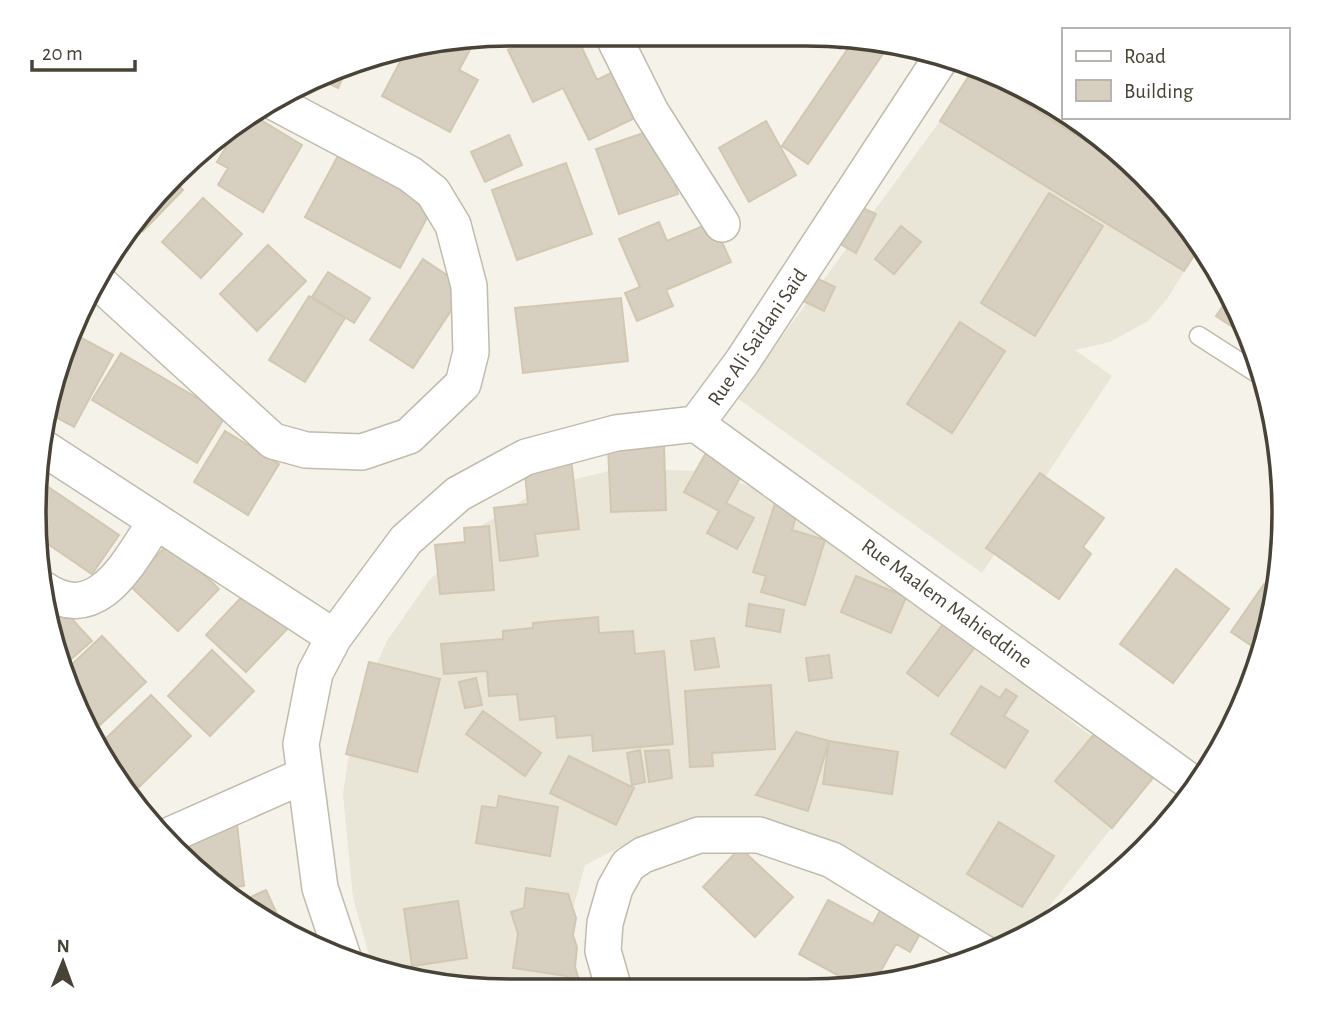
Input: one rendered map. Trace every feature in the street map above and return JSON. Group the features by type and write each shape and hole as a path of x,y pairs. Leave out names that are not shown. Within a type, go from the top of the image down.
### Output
{"street":[{"path":"618,46 651,112 722,224"},
{"name":"Rue Ali Saïdani Saïd","path":"339,946 320,888 303,776 301,744 315,673 334,637 406,540 458,494 526,457 616,433 696,424 742,362 937,65"},
{"path":"104,287 273,441 306,450 362,452 409,436 463,384 471,352 469,286 453,225 444,207 433,192 410,174 282,106"},
{"name":"Rue Maalem Mahieddine","path":"696,424 1187,780"},
{"path":"49,452 334,637"},
{"path":"52,595 65,602 78,601 102,591 112,584 155,523"},
{"path":"173,833 303,776"},
{"path":"610,979 603,951 606,923 615,888 628,865 643,855 699,835 759,835 832,860 974,947"}],"lane":[{"path":"1199,336 1249,368"}],"shaded area":[{"path":"969,76 1005,91 1093,145 1112,161 1156,205 1194,255 1167,299 1148,321 1110,342 1075,350 1112,376 982,573 737,398 940,121"},
{"path":"617,469 709,471 775,496 1149,780 1044,913 969,949 871,879 690,831 628,843 585,865 566,934 570,979 482,979 452,976 370,957 353,898 343,794 356,709 387,641 428,582 484,524 544,487"}],"building":[{"path":"516,46 581,46 597,80 619,69 641,115 589,140 563,88 533,102 508,50"},
{"path":"471,47 459,70 478,80 450,132 382,96 402,59"},
{"path":"849,47 884,52 808,164 782,146"},
{"path":"969,76 1005,91 1093,145 1112,161 1156,205 1194,255 1184,271 940,121"},
{"path":"343,78 338,88 329,84"},
{"path":"260,120 302,145 263,212 218,185 228,168 217,162 230,141"},
{"path":"766,121 796,175 749,202 719,148"},
{"path":"655,129 678,194 619,214 596,149"},
{"path":"509,135 522,165 485,182 471,152"},
{"path":"340,152 435,203 400,268 305,217"},
{"path":"566,163 592,234 517,260 492,190"},
{"path":"179,185 183,190 143,231 142,228"},
{"path":"1049,193 1103,226 1035,336 981,303"},
{"path":"203,198 242,234 201,278 162,242"},
{"path":"856,205 876,214 856,253 837,242"},
{"path":"659,222 667,241 713,222 731,262 666,290 673,306 637,321 625,293 640,287 619,239"},
{"path":"901,226 921,242 894,274 875,259"},
{"path":"268,245 306,281 257,331 220,294"},
{"path":"423,259 466,288 413,368 370,340"},
{"path":"328,272 370,298 354,323 312,297"},
{"path":"810,275 835,287 824,311 799,299"},
{"path":"309,296 345,318 305,382 269,360"},
{"path":"621,298 628,361 523,373 515,308"},
{"path":"1223,306 1233,327 1216,316"},
{"path":"960,322 1005,351 952,433 907,404"},
{"path":"80,337 113,355 74,427 55,417"},
{"path":"121,353 226,415 197,463 92,400"},
{"path":"225,431 279,464 248,515 194,482"},
{"path":"664,444 666,510 611,512 608,447"},
{"path":"708,449 745,469 726,503 754,518 737,549 707,533 719,511 684,492"},
{"path":"571,458 579,529 535,534 538,556 500,561 494,508 528,504 524,463"},
{"path":"1040,473 1104,518 1083,547 1091,554 1059,599 986,548"},
{"path":"46,485 119,535 92,574 46,543"},
{"path":"777,497 800,504 792,530 825,540 805,605 761,592 766,576 753,572"},
{"path":"489,526 494,590 440,594 435,545 465,542 464,528"},
{"path":"170,542 219,589 178,631 129,585"},
{"path":"1176,569 1229,609 1173,683 1120,644"},
{"path":"856,576 906,597 891,633 841,612"},
{"path":"1264,584 1266,585 1252,646 1231,632"},
{"path":"251,587 291,625 246,672 206,635"},
{"path":"53,598 92,641 69,661"},
{"path":"749,604 784,610 780,632 746,626"},
{"path":"949,616 981,639 938,696 907,673"},
{"path":"598,617 599,633 633,631 635,654 664,651 673,744 593,751 592,735 557,738 555,716 520,720 517,694 489,696 487,671 444,674 441,644 503,639 503,631 533,628 533,623"},
{"path":"102,636 146,682 100,725 94,718 71,665"},
{"path":"714,638 719,667 695,670 691,641"},
{"path":"212,650 254,691 210,736 168,696"},
{"path":"829,655 832,678 809,681 806,658"},
{"path":"369,662 440,679 417,772 346,754"},
{"path":"476,678 482,705 465,708 459,682"},
{"path":"771,685 775,749 712,753 713,766 690,767 685,691"},
{"path":"981,686 1000,698 1006,689 1017,696 1004,716 1028,731 1005,768 951,734"},
{"path":"151,695 191,736 139,787 124,772 105,740"},
{"path":"483,711 541,753 525,776 466,734"},
{"path":"796,732 829,741 808,811 756,795"},
{"path":"1096,732 1153,778 1112,828 1055,781"},
{"path":"829,741 898,752 892,794 823,784"},
{"path":"640,750 645,782 632,785 627,753"},
{"path":"669,750 672,778 649,782 645,751"},
{"path":"569,756 634,788 616,825 550,793"},
{"path":"499,796 558,807 550,856 476,843 482,806 497,808"},
{"path":"999,822 1054,856 1022,907 967,874"},
{"path":"237,824 244,886 234,887 205,864 183,844 181,831"},
{"path":"740,848 793,897 755,937 703,887"},
{"path":"526,888 568,894 576,918 573,935 577,947 575,967 579,979 558,979 567,976 513,968 518,934 511,912 524,908"},
{"path":"266,890 278,916 253,901 249,898"},
{"path":"828,900 873,924 884,903 925,925 910,952 896,944 879,974 843,978 799,954"},
{"path":"458,901 467,958 412,966 404,909"}]}
